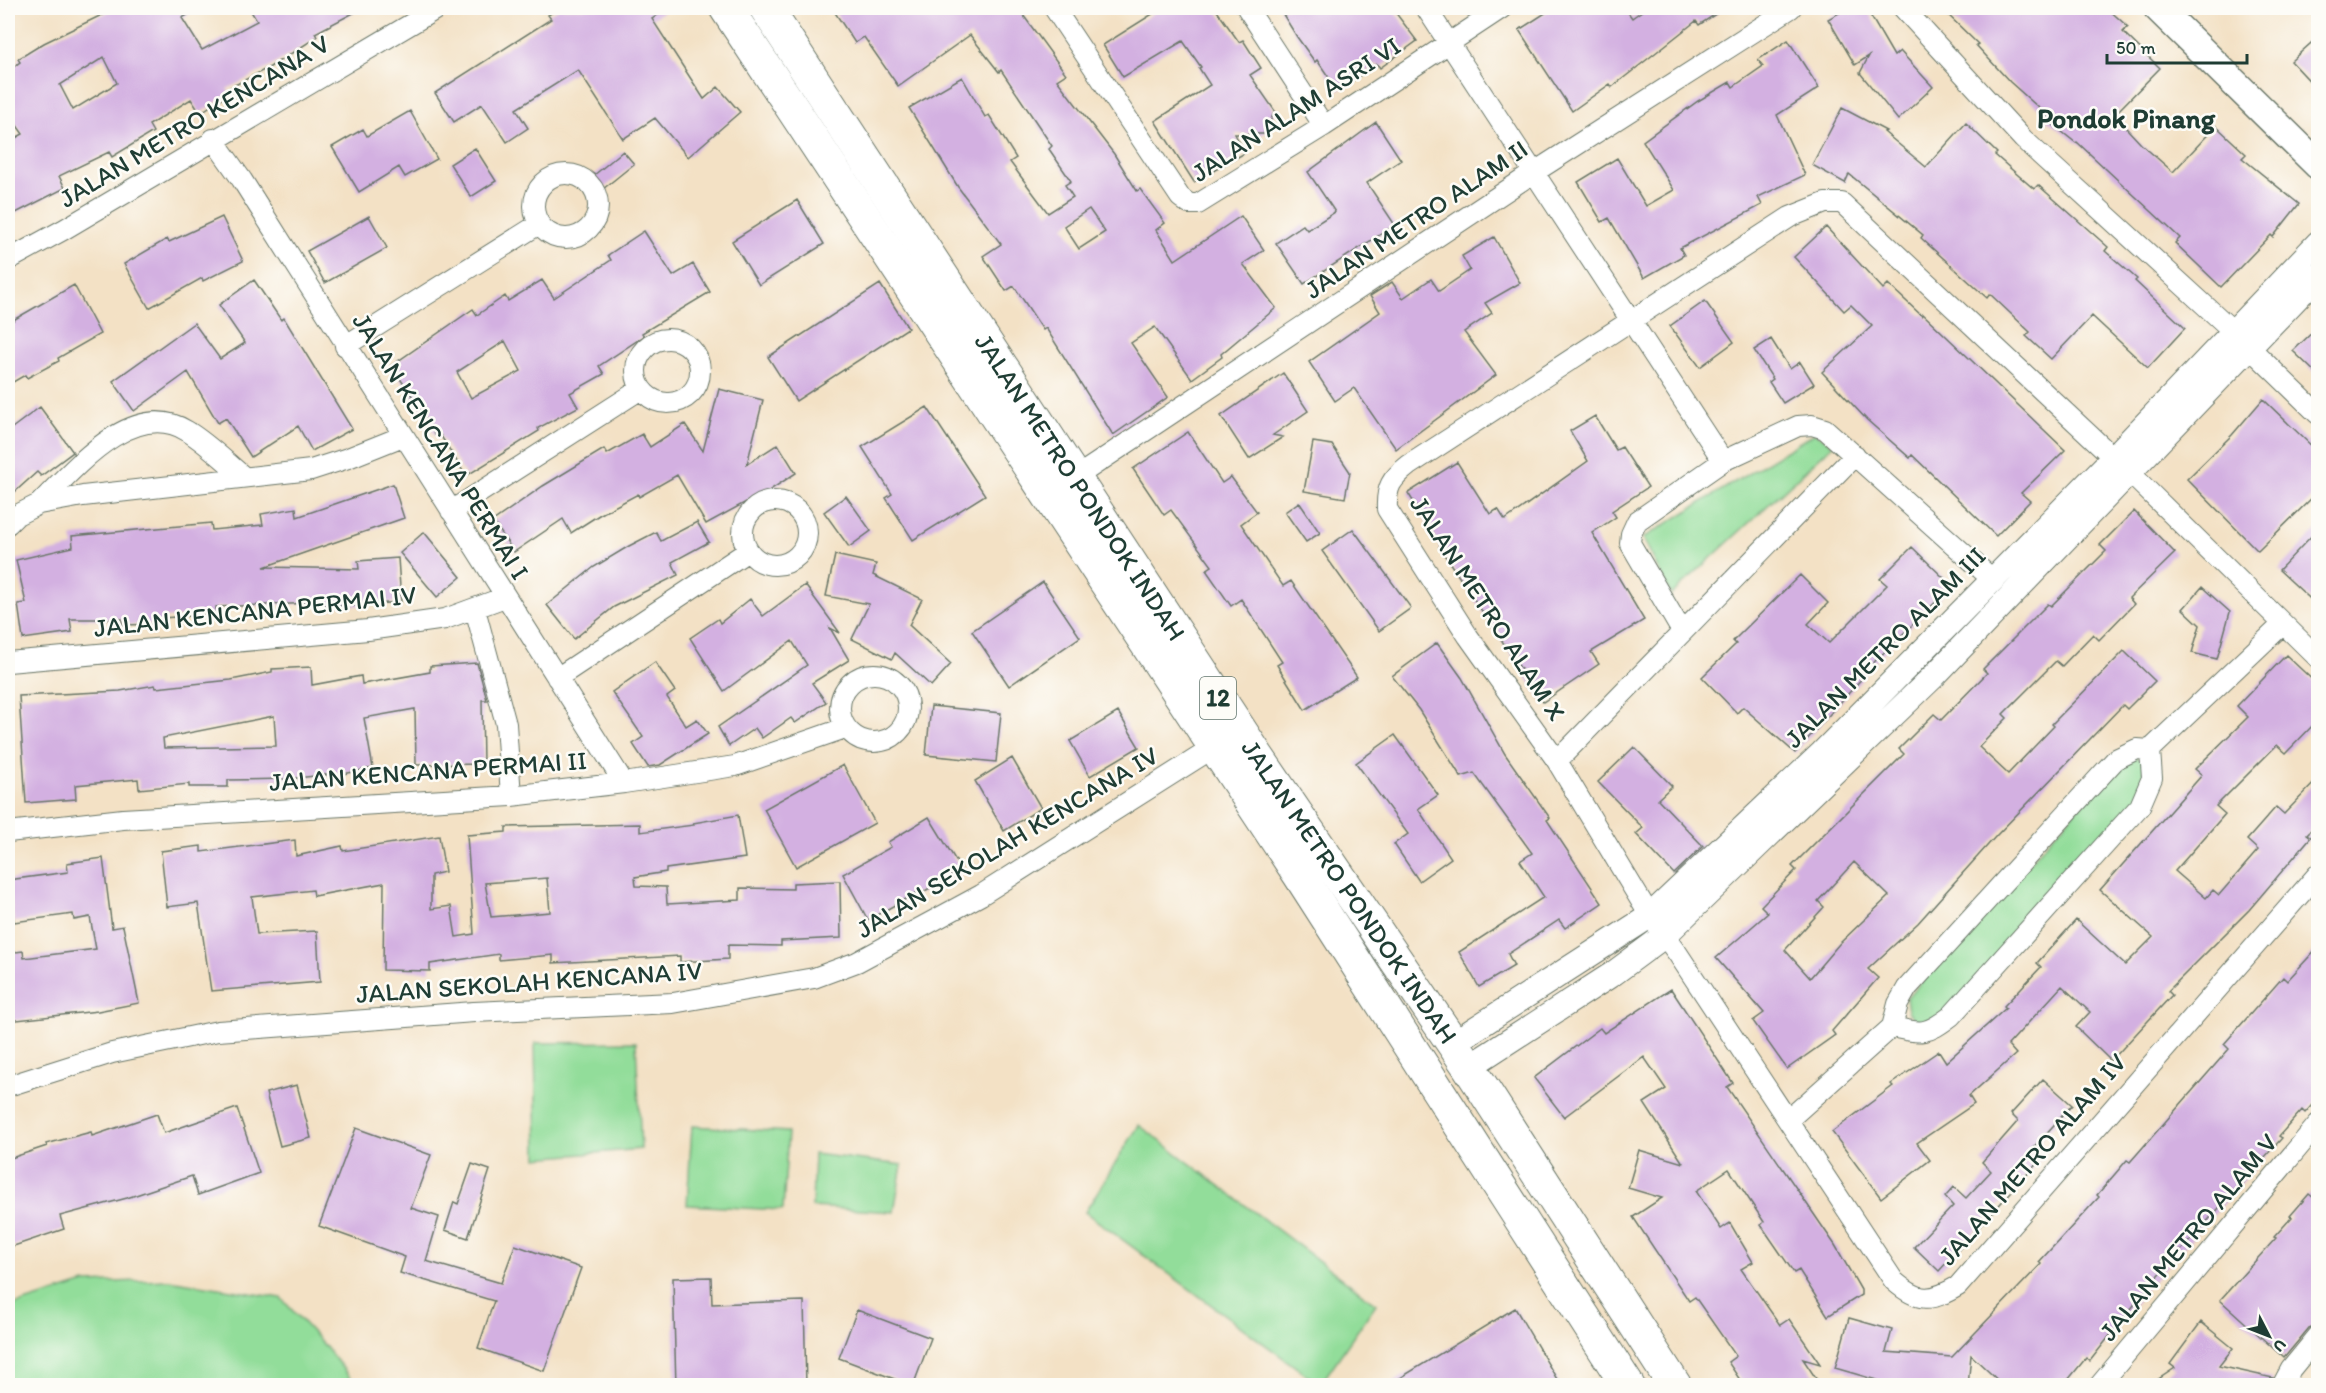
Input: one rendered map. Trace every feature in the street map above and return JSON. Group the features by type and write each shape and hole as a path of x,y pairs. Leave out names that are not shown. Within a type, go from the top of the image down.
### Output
{"highway":[{"name":"JALAN METRO PONDOK INDAH","path":"726,8 1426,1070 1529,1235 1628,1386"},
{"name":"JALAN METRO PONDOK INDAH","path":"766,8 1263,765 1461,1055 1675,1386"}],"main road":[{"path":"2158,8 2319,165"}],"street":[{"name":"JALAN ALAM ASRI VI","path":"1054,8 1180,197 1189,204 1198,204 1324,126 1502,8"},
{"path":"1247,8 1324,126"},
{"path":"1426,8 1724,462"},
{"name":"JALAN METRO ALAM II","path":"1073,478 1533,173 1791,8"},
{"path":"1903,8 2023,140 2319,414"},
{"name":"JALAN METRO KENCANA V","path":"8,260 63,230 431,9"},
{"name":"JALAN KENCANA PERMAI I","path":"213,139 242,180 345,346 624,783"},
{"name":"JALAN METRO ALAM X","path":"1650,916 1557,761 1468,636 1387,509 1386,490 1393,478 1409,465 1790,217 1826,202 1842,203 1854,213 2122,466"},
{"path":"345,346 539,224"},
{"name":"JALAN METRO ALAM III","path":"1461,1055 1614,973 1665,936 1934,676 2122,466 2241,340 2319,243"},
{"name":"JALAN METRO ALAM III","path":"2241,340 2319,276"},
{"path":"451,511 641,389"},
{"path":"39,504 86,457 119,433 157,420 186,430 244,477"},
{"path":"1681,630 1630,543 1637,521 1724,462 1798,426 1812,425 1825,429 1992,579"},
{"path":"8,524 17,515 39,504 83,496 311,470 403,436"},
{"path":"1557,761 1681,630 1855,454"},
{"path":"2122,466 2319,658"},
{"name":"JALAN METRO ALAM III","path":"1461,1055 1650,916 1822,753 1992,579 2122,466"},
{"path":"557,678 748,551"},
{"name":"JALAN KENCANA PERMAI IV","path":"8,662 368,630 446,619 505,597"},
{"path":"475,609 506,724 511,796"},
{"path":"1788,1120 1892,1027 1898,1004 1907,988 2116,759 2137,749 2150,750 2283,624"},
{"name":"JALAN KENCANA PERMAI II","path":"8,832 123,819 511,796 624,783 735,766 845,728"},
{"name":"JALAN SEKOLAH KENCANA IV","path":"8,1086 112,1053 218,1031 474,1012 673,1003 814,978 857,962 981,895 1213,748"},
{"path":"1892,1027 1913,1032 1931,1031 1951,1016 2140,806 2152,778 2150,750"},
{"name":"JALAN METRO ALAM IV","path":"1650,916 1894,1281 1907,1292 1924,1299 1939,1297 1958,1286 2316,880"},
{"name":"JALAN METRO ALAM V","path":"2104,1383 2319,1124"},
{"path":"2282,1386 2291,1369 2319,1336"}],"green space":[{"path":"1815,433 1833,445 1671,595 1643,538"},
{"path":"2134,757 2147,761 2140,797 1942,1019 1916,1022 1908,1011 1906,999 2117,765"},
{"path":"636,1042 641,1149 537,1158 535,1043"},
{"path":"1139,1125 1376,1304 1320,1385 1085,1212"},
{"path":"692,1126 788,1132 783,1210 687,1205"},
{"path":"814,1154 902,1165 894,1212 812,1207"},
{"path":"169,1280 281,1298 325,1346 356,1385 8,1385 8,1307 85,1283"}],"building":[{"path":"116,8 200,8 182,18 202,50 257,21 249,8 363,8 315,33 317,37 270,67 227,89 230,93 200,113 191,99 149,125 153,132 112,157 109,152 59,176 65,188 8,217 8,142 23,134 8,113 8,71 20,62 18,59 44,43","holes":["104,57 117,83 73,110 60,85"]},
{"path":"559,8 668,8 652,19 704,99 718,87 740,112 688,157 655,118 623,139 578,70 516,109 528,128 507,142 482,104 454,122 435,93 551,19 548,15"},
{"path":"832,8 1018,8 1066,74 1057,80 1114,154 1137,191 1140,189 1165,223 1156,230 1175,260 1241,216 1264,250 1243,264 1276,308 1221,354 1222,357 1192,379 1155,327 1131,343 1168,397 1113,435 1046,328 1043,330 1014,286 1006,291 983,256 1001,244 958,187 909,108 962,77 985,117 989,115 1016,158 1010,162 1048,213 1073,197 1065,185 1071,181 1049,149 1052,146 1001,70 999,72 970,35 898,86 864,37 855,43","holes":["1089,209 1105,232 1079,249 1064,226"]},
{"path":"1162,8 1215,8 1239,42 1243,40 1261,68 1250,75 1275,111 1264,134 1235,134 1245,153 1194,182 1155,121 1210,85 1199,68 1201,67 1183,41 1123,77 1103,45"},
{"path":"1279,8 1392,8 1417,41 1380,68 1377,64 1338,91 1317,60 1315,62 1297,37"},
{"path":"1553,8 1625,8 1632,18 1646,8 1725,8 1699,25 1696,21 1612,87 1610,84 1572,111 1519,30"},
{"path":"1848,8 1866,8 1894,56 1900,51 1933,87 1898,120 1860,73 1869,56 1855,65 1828,19"},
{"path":"1941,8 2107,8 2128,27 2123,32 2160,68 2114,115 2141,144 2173,172 2216,126 2246,154 2242,158 2299,204 2273,237 2271,235 2221,287 2175,243 2180,238 2077,142 2046,119 2048,116 2010,82 1976,45 1978,44"},
{"path":"2319,36 2319,91 2291,61"},
{"path":"1788,40 1819,88 1777,115 1805,175 1758,197 1762,205 1680,248 1684,255 1644,278 1609,218 1602,222 1578,182 1617,158 1646,206 1674,190 1643,141 1698,101 1730,82 1733,87 1763,66 1758,60"},
{"path":"1842,108 1886,131 1884,132 1926,167 1966,123 1997,153 1995,155 2034,189 2038,185 2108,247 2105,251 2137,279 2135,281 2185,328 2148,368 2092,316 2051,359 2026,336 2030,332 1990,294 1987,298 1921,238 1923,235 1849,174 1845,183 1812,165"},
{"path":"410,111 437,159 405,177 399,167 359,192 332,147 363,129 367,136"},
{"path":"1376,122 1401,160 1367,183 1395,225 1304,284 1276,243 1303,225 1307,230 1335,212 1308,172"},
{"path":"475,148 496,181 471,197 450,164"},
{"path":"623,151 634,164 603,189 593,176"},
{"path":"797,200 824,244 759,285 732,241"},
{"path":"369,216 387,248 325,283 307,251"},
{"path":"222,217 243,261 203,281 202,278 149,308 124,264 167,239 169,242"},
{"path":"1826,227 1883,289 1888,284 1922,316 1923,314 2065,450 2021,493 2030,501 1996,536 1912,455 1910,458 1867,420 1822,372 1872,326 1851,305 1844,311 1794,257"},
{"path":"644,231 673,276 693,264 710,292 642,333 644,336 599,366 604,374 570,393 578,407 538,428 539,431 466,476 439,433 435,435 423,415 425,414 391,366 473,309 477,315 505,296 508,301 542,280 554,298 611,260 608,255","holes":["505,341 521,371 471,398 457,372"]},
{"path":"1494,237 1520,283 1485,303 1492,313 1464,332 1496,375 1396,449 1354,388 1335,401 1309,362 1380,312 1370,296 1392,282 1403,298 1431,279 1439,291 1470,270 1462,256"},
{"path":"254,280 281,320 284,318 352,429 312,451 298,426 251,457 226,418 218,423 188,372 134,411 113,381 194,323 220,359 245,343 219,305"},
{"path":"880,284 908,328 796,401 768,357"},
{"path":"74,285 100,334 58,358 59,361 27,378 25,375 8,385 8,323"},
{"path":"1705,301 1734,342 1700,367 1670,326"},
{"path":"2319,326 2319,376 2293,351"},
{"path":"1771,339 1790,369 1800,362 1814,384 1783,403 1769,382 1773,379 1754,350"},
{"path":"1283,373 1308,411 1273,435 1283,437 1249,459 1221,416"},
{"path":"719,389 763,400 747,464 778,444 796,473 758,498 757,496 706,524 677,475 639,497 638,494 599,515 571,533 563,519 514,552 493,521 543,486 604,449 607,454 642,434 650,447 685,424 703,451"},
{"path":"2263,399 2319,453 2319,491 2258,551 2187,479 2232,435"},
{"path":"40,407 73,452 41,476 37,472 8,498 8,431"},
{"path":"927,407 985,495 913,540 886,498 892,494 862,447"},
{"path":"1595,416 1616,450 1622,447 1648,487 1612,511 1616,517 1592,533 1644,620 1591,652 1599,664 1543,702 1439,547 1441,546 1408,493 1457,462 1490,514 1498,509 1505,520 1588,461 1570,431"},
{"path":"1188,432 1222,483 1231,477 1257,512 1241,524 1283,586 1291,581 1357,677 1305,710 1277,665 1282,662 1241,599 1231,606 1206,570 1212,566 1171,510 1164,515 1133,469"},
{"path":"1313,442 1332,445 1350,472 1345,498 1304,491"},
{"path":"393,484 404,518 264,567 359,569 358,561 398,558 401,602 348,606 314,605 314,603 216,607 216,614 162,618 162,624 122,625 122,619 70,619 72,632 23,639 18,604 26,603 16,560 73,547 72,536 211,523 212,530 263,525 261,514 296,508 297,517"},
{"path":"846,496 871,531 849,547 824,512"},
{"path":"1299,502 1320,533 1306,542 1285,512"},
{"path":"2134,511 2175,553 2129,598 2134,604 2099,640 2093,634 2062,666 2056,661 2003,714 2007,718 1979,747 2008,774 2054,726 2052,724 2124,651 2155,681 2127,709 2123,705 1996,836 1918,923 1868,969 1878,978 1832,1031 1835,1035 1787,1069 1753,1021 1764,1013 1716,958 1768,913 1761,906 1796,870 1792,866 1904,754 1899,749 1934,714 1941,720 1987,673 1983,669 2048,604 2051,606 2106,551 2100,545","holes":["1854,862 1889,896 1839,944 1810,978 1785,950 1824,907 1818,901"]},
{"path":"697,522 709,542 672,562 678,575 614,607 574,639 547,605 594,567 629,546 656,532 661,541"},
{"path":"2319,528 2319,607 2279,570"},
{"path":"1353,529 1411,608 1379,631 1322,551"},
{"path":"424,532 461,577 437,597 400,553"},
{"path":"1912,547 1952,586 1863,673 1865,675 1795,753 1743,707 1737,713 1702,677 1736,644 1733,641 1800,575 1828,603 1808,624 1829,643 1887,585 1880,579"},
{"path":"835,555 876,564 873,575 922,599 909,625 951,664 931,686 895,653 892,659 852,639 869,604 826,596"},
{"path":"1043,582 1080,637 1009,686 972,631"},
{"path":"805,585 840,633 830,628 849,660 812,683 826,702 795,723 791,718 762,738 755,728 729,746 718,727 807,665 792,641 724,691 690,638 718,619 720,623 750,599 763,616"},
{"path":"2202,587 2230,612 2217,659 2192,653 2200,625 2183,609"},
{"path":"1437,643 1462,678 1505,754 1550,818 1547,820 1602,903 1565,928 1559,920 1508,954 1514,966 1479,987 1459,952 1544,897 1520,861 1532,853 1474,773 1461,777 1419,710 1392,676"},
{"path":"2286,655 2319,686 2319,719 2286,753 2277,745 2216,806 2225,814 2175,871 2206,898 2213,890 2219,895 2258,850 2247,840 2276,807 2284,814 2319,778 2319,822 2307,834 2311,837 2249,910 2168,991 2172,995 2111,1061 2076,1027 2090,1012 2062,986 2008,1045 2016,1054 1969,1096 1974,1104 1917,1143 1930,1160 1881,1198 1832,1132 1893,1086 1891,1084 1939,1051 1946,1062 2006,1008 2004,1006 2041,967 2037,963 2076,920 2125,965 2153,937 2100,890 2202,775 2195,769 2248,717 2237,706"},
{"path":"655,662 675,691 667,697 686,726 697,719 708,734 660,765 648,767 633,744 643,737 612,692"},
{"path":"477,663 487,700 482,700 483,764 416,765 415,709 364,718 373,768 333,776 333,774 287,779 228,780 228,787 189,787 189,784 139,789 138,779 75,785 76,799 26,803 19,696 120,691 155,685 156,688 231,680 272,672 272,669 311,667 312,685 361,676 362,684 430,672 430,666","holes":["274,716 276,746 164,748 163,738"]},
{"path":"931,706 1001,713 996,762 926,755"},
{"path":"1118,712 1139,747 1090,776 1070,741"},
{"path":"1395,735 1438,795 1418,809 1451,858 1419,881 1394,844 1408,834 1356,763"},
{"path":"1634,747 1672,786 1658,799 1703,846 1674,874 1636,834 1643,828 1598,782"},
{"path":"1012,758 1041,808 1004,831 975,781"},
{"path":"843,765 875,823 796,867 764,809"},
{"path":"738,815 745,858 666,869 666,872 635,877 636,886 666,887 667,904 740,900 740,888 793,889 793,883 840,881 841,938 781,941 781,946 728,945 728,959 680,962 680,956 553,963 553,955 499,960 499,954 430,964 430,971 383,970 384,883 314,896 313,890 252,897 257,934 317,931 320,982 211,991 198,903 167,907 161,851 201,846 201,852 295,840 296,856 342,846 343,851 439,836 445,872 431,875 431,909 451,906 456,937 474,934 467,835 506,832 506,827 640,824 640,832 694,825 693,823","holes":["547,878 550,912 491,917 485,883"]},
{"path":"929,817 961,869 920,894 918,892 868,920 843,874 891,847 888,842"},
{"path":"103,858 112,928 123,926 139,1003 98,1011 8,1021 8,953 23,951 24,958 96,949 90,917 74,920 73,914 14,922 8,880 68,872 67,863"},
{"path":"2319,946 2319,1097 2305,1113 2302,1110 2279,1136 2282,1138 2149,1286 2090,1361 2086,1358 2063,1386 2004,1386 1971,1355 1968,1386 1897,1386 1835,1368 1849,1318 1892,1330 1886,1352 1952,1357 2041,1264 2039,1262 2099,1197 2097,1195 2127,1160 2130,1162 2229,1049 2224,1044 2283,977 2287,981"},
{"path":"1671,989 1733,1083 1727,1087 1835,1245 1861,1290 1861,1295 1828,1316 1799,1270 1794,1273 1761,1225 1764,1222 1729,1169 1696,1191 1721,1229 1730,1223 1753,1262 1741,1269 1780,1325 1789,1319 1820,1364 1803,1359 1821,1386 1744,1386 1728,1362 1736,1356 1695,1297 1689,1301 1633,1217 1662,1198 1628,1188 1639,1150 1683,1163 1644,1103 1666,1089 1644,1057 1564,1117 1534,1078 1600,1028 1604,1033"},
{"path":"2043,1079 2072,1105 2033,1148 2043,1157 1939,1271 1914,1247 1953,1206 1945,1197 1954,1187 1966,1198 1991,1171 1982,1162 2018,1121 2011,1114"},
{"path":"297,1085 311,1138 280,1146 266,1093"},
{"path":"237,1108 259,1173 198,1195 192,1176 127,1198 60,1216 64,1229 8,1248 8,1159 47,1146 46,1144 91,1132 92,1136 157,1114 164,1133"},
{"path":"356,1128 431,1155 411,1208 439,1217 426,1261 501,1283 515,1245 581,1268 544,1371 478,1348 494,1301 400,1273 405,1257 319,1226"},
{"path":"472,1164 490,1170 468,1238 445,1230 454,1202 458,1204"},
{"path":"2309,1194 2319,1202 2319,1324 2309,1328 2284,1358 2220,1300 2276,1238 2274,1237"},
{"path":"711,1277 712,1304 804,1301 806,1386 676,1386 673,1278"},
{"path":"1515,1308 1561,1386 1387,1386"},
{"path":"857,1310 931,1338 913,1386 839,1358"},
{"path":"2201,1322 2233,1348 2219,1366 2273,1378 2270,1386 2148,1386 2175,1368 2170,1364"}],"district":[{"name":"Pondok Pinang","path":"2126,118"}]}
